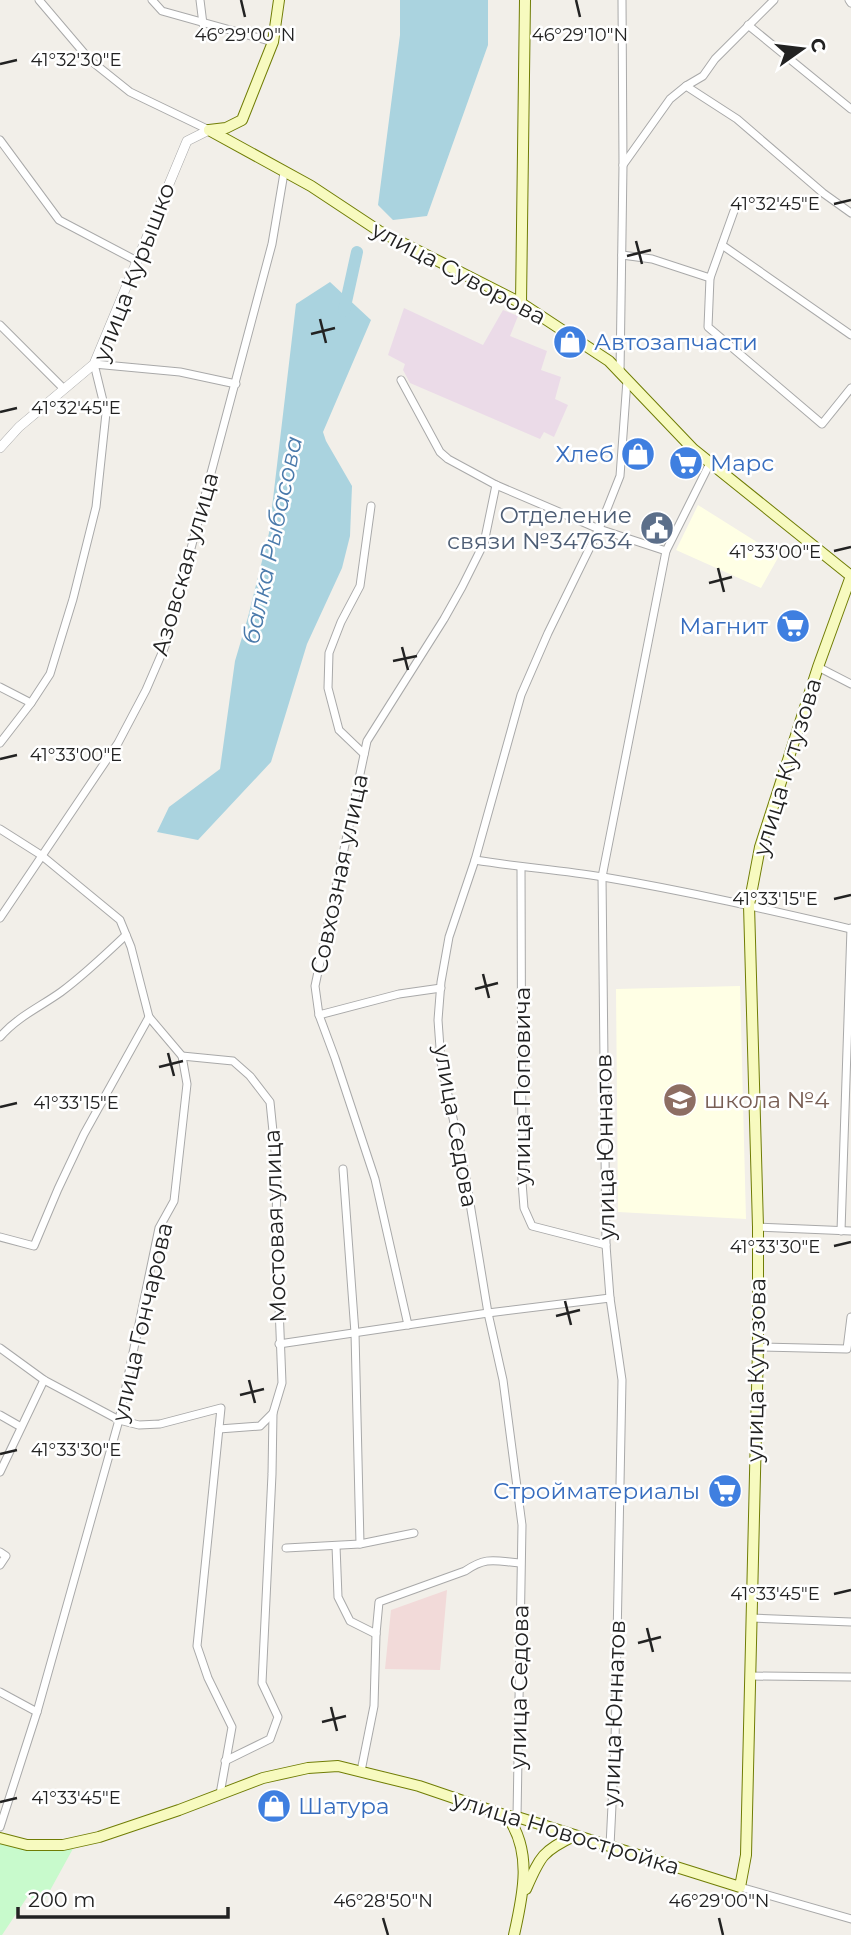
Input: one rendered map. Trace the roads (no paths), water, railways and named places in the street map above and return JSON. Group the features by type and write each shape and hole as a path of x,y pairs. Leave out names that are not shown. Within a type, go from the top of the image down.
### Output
{"main road":[{"path":"209,130 226,128 242,120 273,42 279,0"},
{"path":"522,303 525,0"},
{"name":"улица Суворова","path":"209,130 312,186 379,231 522,303 609,361 693,449 851,576"},
{"name":"улица Кутузова","path":"740,1887 746,1855 758,1347 758,1227 749,905 760,847 818,667 851,576"},
{"name":"улица Новостройка","path":"0,1838 27,1845 63,1845 99,1837 263,1778 308,1768 338,1766 419,1786 740,1887"},
{"path":"512,1817 524,1866 523,1894 514,1935"},
{"path":"523,1894 544,1854 574,1836"}],"street":[{"path":"39,0 90,60 130,92 209,130"},
{"path":"152,0 162,11 273,42"},
{"path":"200,0 203,24"},
{"name":"улица Седова","path":"512,1817 522,1525 503,1380 488,1313 466,1179 441,1062 438,1020 449,937 475,860 521,695 599,529 620,476 623,376 622,0"},
{"path":"623,165 670,99 702,76 715,59 774,0"},
{"path":"748,25 851,109"},
{"path":"686,86 737,119 823,193 851,213"},
{"name":"улица Курышко","path":"0,743 50,674 73,599 96,508 106,413 94,363 187,141 209,130"},
{"path":"0,140 59,220 137,261"},
{"name":"Азовская улица","path":"0,918 118,743 165,646 272,244 284,173"},
{"path":"734,211 710,278 708,327 822,424 851,388"},
{"path":"722,245 851,335"},
{"path":"622,255 652,260 710,278"},
{"path":"0,325 64,389"},
{"path":"0,448 94,363 180,372 236,384"},
{"path":"401,380 440,452 448,459 496,485 599,529 666,551"},
{"name":"улица Юннатов","path":"610,1846 622,1380 610,1298 606,1245 602,877 666,551 710,463"},
{"name":"Совхозная улица","path":"408,1325 375,1179 319,1016 315,986 367,741 444,619 484,543 496,485"},
{"path":"364,754 339,730 328,688 328,665 329,653 341,622 360,586 371,506"},
{"path":"818,667 851,684"},
{"path":"0,687 31,703"},
{"path":"0,829 41,855 120,920 149,1017 182,1056"},
{"path":"475,860 602,877 749,905 851,929 841,1231"},
{"name":"улица Поповича","path":"521,867 524,1208 532,1226 606,1245"},
{"path":"0,1037 31,1010 60,992 95,964 126,935"},
{"path":"319,1016 399,993 441,988"},
{"path":"0,1237 34,1245 84,1134 149,1017"},
{"name":"Мостовая улица","path":"182,1056 233,1061 250,1076 270,1102 277,1171 276,1230 282,1383 273,1413 262,1684 278,1717 270,1739 225,1761"},
{"name":"улица Гончарова","path":"0,1826 37,1712 119,1420 159,1228 174,1201 187,1084 182,1056"},
{"path":"343,1169 355,1333 360,1544"},
{"path":"758,1227 851,1231"},
{"path":"279,1345 488,1313 610,1298"},
{"path":"758,1347 847,1349 851,1317"},
{"path":"0,1348 44,1380 119,1420 139,1425 160,1424 221,1408 197,1646 208,1678 232,1727 220,1794"},
{"path":"0,1472 44,1380"},
{"path":"219,1429 260,1426 273,1413"},
{"path":"0,1415 21,1427"},
{"path":"286,1548 360,1544 414,1533"},
{"path":"336,1545 338,1597 350,1621 376,1634"},
{"path":"0,1552 6,1556 0,1565"},
{"path":"361,1771 374,1706 379,1602 465,1571 477,1563 488,1560 520,1563"},
{"path":"752,1618 851,1622"},
{"path":"750,1676 851,1677"},
{"path":"0,1692 37,1712"},
{"name":"улица Новостройка","path":"740,1887 851,1919"}],"water":[{"path":"400,0 488,0 488,45 427,216 393,220 378,205 400,35"},
{"path":"330,282 371,320 323,432 352,486 350,536 342,568 307,644 271,762 198,840 157,832 169,807 220,769 235,661 269,533 296,304"}],"waterway":[{"name":"балка Рыбасова","path":"344,311 357,252"}],"place":[{"name":"Автозапчасти","path":"570,342"},
{"name":"Хлеб","path":"638,454"},
{"name":"Марс","path":"686,463"},
{"name":"Отделение связи №347634","path":"657,528"},
{"name":"Магнит","path":"793,626"},
{"name":"школа №4","path":"680,1100"},
{"name":"Стройматериалы","path":"725,1491"},
{"name":"Шатура","path":"274,1806"}]}
